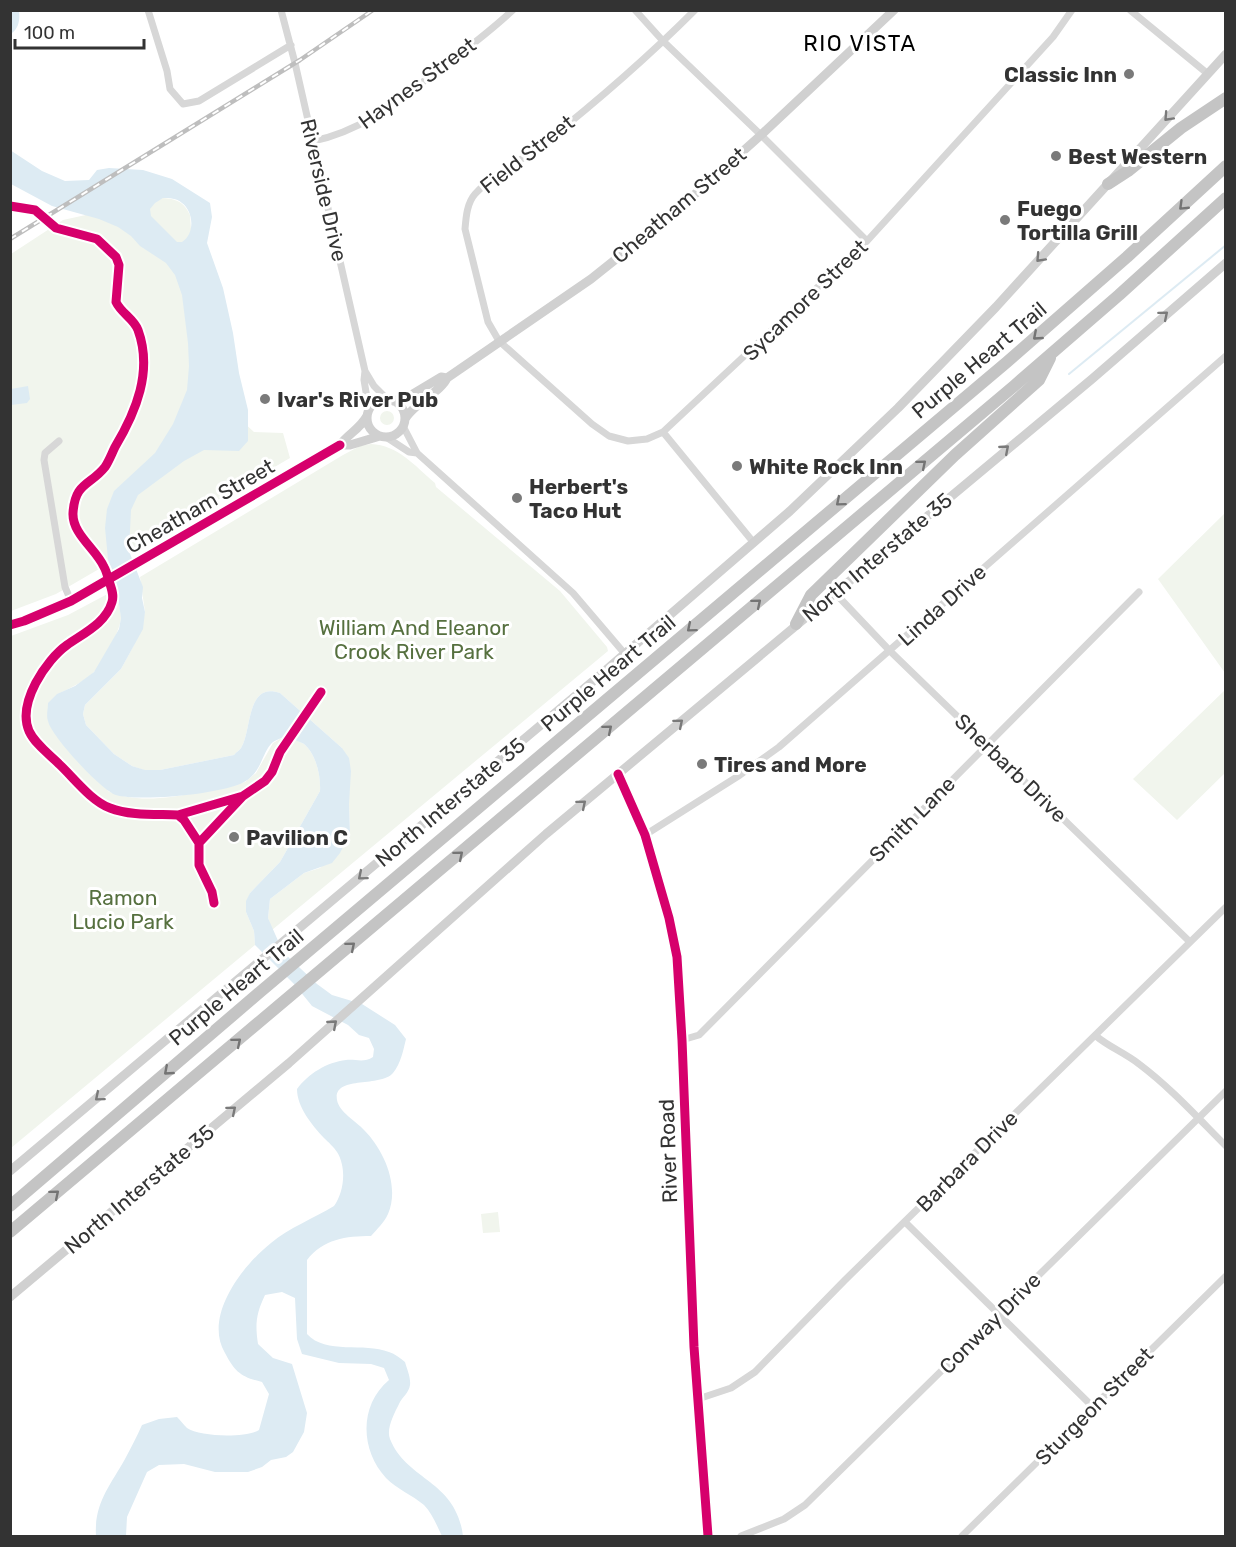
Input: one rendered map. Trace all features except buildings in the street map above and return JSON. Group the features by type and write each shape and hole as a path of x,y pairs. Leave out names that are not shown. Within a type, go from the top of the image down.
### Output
{"highway":[{"path":"1108,184 1128,171 1181,128 1226,98"},
{"name":"Purple Heart Trail","path":"10,1206 1024,347 1135,250 1226,166"},
{"name":"Purple Heart Trail","path":"10,1232 1053,353 1226,198"},
{"path":"796,624 811,596 955,455 1039,380 1053,353"}],"main road":[{"name":"Cheatham Street","path":"404,422 416,404 445,383 447,378 591,279 675,212 894,10"},
{"name":"North Interstate 35","path":"10,1171 754,543 898,408 1002,300 1226,54"},
{"name":"North Interstate 35","path":"10,1297 289,1063 546,834 1092,379 1226,263"},
{"name":"Cheatham Street","path":"390,400 406,398 441,377 447,378"},
{"path":"390,400 402,408 404,422 396,434 383,436 370,428 368,413 376,402 390,400"},
{"name":"Cheatham Street","path":"10,625 46,613 71,601 340,445 345,438 362,425 368,413"},
{"name":"Cheatham Street","path":"340,445 350,445 383,436"},
{"name":"River Road","path":"618,774 645,836 669,918 677,957 698,1399 708,1536"}],"street":[{"path":"148,10 167,70 170,89 183,104 199,101 291,45"},
{"name":"Riverside Drive","path":"281,10 291,45 365,371 374,386 390,400"},
{"name":"Haynes Street","path":"313,141 348,131 377,116 513,10"},
{"path":"634,10 867,241"},
{"name":"Field Street","path":"499,341 488,322 465,229 468,209 474,196 541,145 663,41 695,10"},
{"name":"Sycamore Street","path":"499,341 592,424 609,436 628,441 647,439 663,432 867,241 1053,37 1072,10"},
{"path":"1130,10 1208,74"},
{"name":"Linda Drive","path":"645,836 741,775 779,747 1226,356"},
{"name":"Riverside Drive","path":"365,371 368,413"},
{"path":"404,422 417,453 573,593 625,654"},
{"path":"663,432 754,543"},
{"path":"383,436 410,452 417,453"},
{"path":"59,441 45,453 44,460 65,587 71,601"},
{"name":"Sherbarb Drive","path":"834,592 890,651 1190,942"},
{"name":"Smith Lane","path":"682,1040 699,1035 1139,592"},
{"name":"Barbara Drive","path":"698,1399 731,1388 754,1372 1226,907"},
{"path":"1096,1036 1107,1045 1138,1062 1226,1146"},
{"name":"Conway Drive","path":"741,1536 784,1519 806,1505 1226,1091"},
{"path":"905,1222 1093,1407"},
{"name":"Sturgeon Street","path":"962,1536 1226,1276"}],"green space":[{"path":"163,198 180,202 190,215 202,384 254,432 283,433 290,458 56,594 11,611 11,254 63,220"},
{"path":"384,411 390,411 394,418 390,425 384,425 380,421 380,415"},
{"name":"William And Eleanor Crook River Park","path":"371,444 390,448 406,458 435,483 436,487 560,591 608,651 272,930 268,918 270,899 304,873 320,868 350,833 342,748 280,693 269,691 261,694 256,701 241,748 234,755 160,770 144,770 132,766 114,754 86,725 83,714 85,705 121,669 134,645 145,612 140,577 343,455 360,446"},
{"path":"1225,513 1225,673 1158,579"},
{"name":"Ramon Lucio Park","path":"115,590 121,617 118,630 106,654 90,676 58,694 108,791 123,796 158,798 245,782 256,773 273,743 285,736 304,744 312,753 319,772 320,791 280,862 250,893 246,912 254,931 255,945 11,1148 11,636 68,615"},
{"path":"1225,690 1225,773 1177,820 1133,779"},
{"path":"498,1212 500,1232 483,1233 481,1214"}],"shaded area":[{"path":"11,10 19,11 19,18 11,34"},
{"path":"10,150 42,171 65,181 89,180 97,170 109,168 143,170 172,179 210,203 212,217 207,243 223,288 233,333 248,410 248,441 239,451 204,450 184,461 138,495 131,510 129,551 143,587 142,598 145,612 143,629 121,669 85,705 83,714 86,725 114,754 132,766 145,770 160,770 234,755 241,748 256,701 261,694 269,691 280,693 342,748 349,758 351,771 350,833 340,853 332,863 304,873 270,899 268,918 283,952 317,984 332,995 362,1004 395,1025 406,1039 400,1061 393,1073 378,1080 350,1084 342,1087 338,1092 338,1104 371,1138 384,1158 391,1180 391,1203 388,1214 371,1236 353,1237 328,1243 320,1247 307,1260 307,1334 324,1344 379,1349 405,1362 410,1385 391,1422 390,1439 408,1464 451,1503 459,1517 463,1536 442,1536 427,1508 386,1478 377,1467 371,1454 366,1428 372,1402 389,1380 384,1368 371,1364 339,1363 302,1354 297,1339 295,1298 282,1292 265,1295 258,1314 257,1331 258,1344 273,1358 292,1364 307,1413 304,1432 293,1452 248,1472 215,1472 184,1464 159,1465 147,1472 127,1517 126,1536 96,1536 100,1504 142,1425 159,1419 177,1417 187,1428 212,1435 244,1434 259,1430 269,1394 262,1382 244,1376 236,1369 225,1353 220,1339 219,1323 223,1308 238,1278 260,1253 286,1233 334,1206 340,1194 343,1172 340,1158 306,1115 297,1089 312,1074 325,1066 339,1061 370,1059 373,1057 374,1049 369,1038 359,1035 348,1025 312,1006 295,985 255,945 254,931 246,912 246,901 250,893 280,862 320,791 317,766 308,748 285,736 269,746 255,773 244,782 218,790 181,796 127,797 109,791 89,774 67,750 48,721 48,703 57,694 75,686 94,672 119,629 121,618 119,604 108,559 105,528 107,509 114,491 155,453 173,424 187,390 188,343 182,295 175,275 166,263 140,246 118,227 99,219 52,206 11,184","holes":["163,198 180,201 189,212 191,229 182,242 177,242 151,216 150,209"]},
{"path":"28,386 30,399 27,403 11,405 11,389"}],"waterway":[{"path":"1069,374 1226,245"}],"railway":[{"path":"10,239 300,60 373,10"}],"cycle path":[{"path":"10,206 35,210 56,228 97,239 116,257 119,265 116,302 138,330 144,361 140,391 130,420 105,467 84,485 74,503 76,528 105,569 112,591 112,602 100,622 67,645 43,671 30,695 26,720 29,731 42,749 89,795 103,805 126,812 178,815 184,820 199,843 199,865 212,892 214,903"},
{"path":"10,625 71,601 340,445"},
{"path":"243,796 265,781 272,772 280,752 321,692"},
{"path":"618,774 645,835 669,918 677,957 694,1347 708,1536"},
{"path":"178,815 243,796 199,843"}],"place":[{"name":"Classic Inn","path":"1129,74"},
{"name":"Best Western","path":"1056,156"},
{"name":"Fuego Tortilla Grill","path":"1005,220"},
{"name":"Ivar's River Pub","path":"265,399"},
{"name":"White Rock Inn","path":"737,466"},
{"name":"Herbert's Taco Hut","path":"517,498"},
{"name":"Tires and More","path":"702,764"},
{"name":"Pavilion C","path":"234,837"}],"district":[{"name":"RIO VISTA","path":"860,43"}]}
